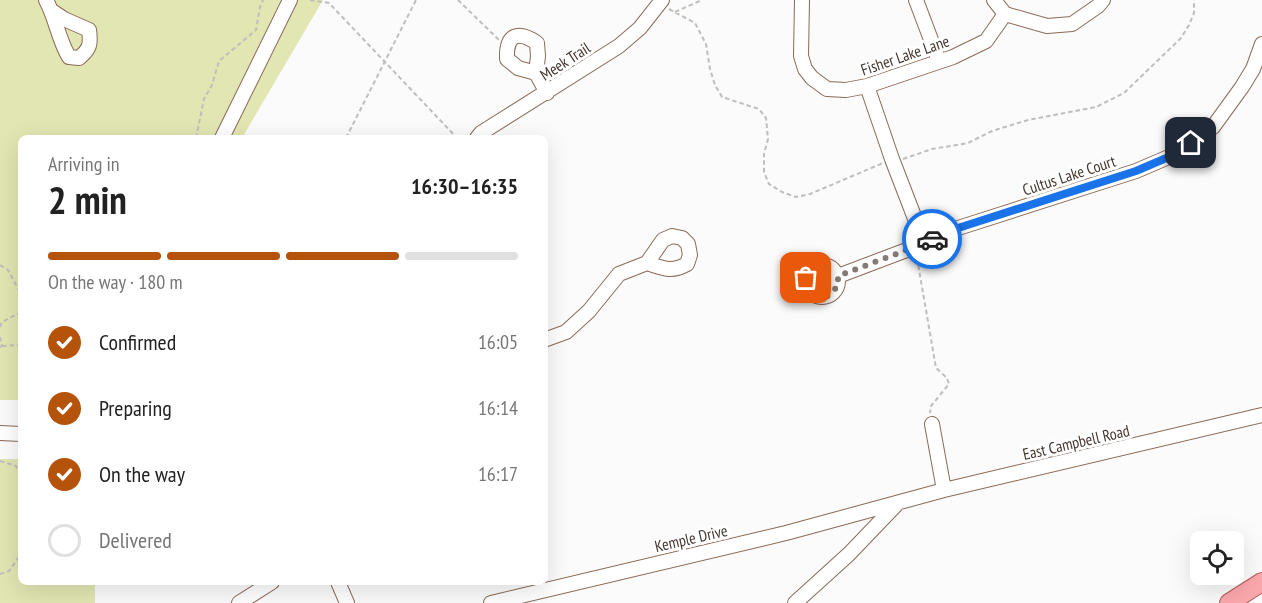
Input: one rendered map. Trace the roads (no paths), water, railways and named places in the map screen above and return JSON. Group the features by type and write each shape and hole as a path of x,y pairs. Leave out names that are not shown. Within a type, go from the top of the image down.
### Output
{"main road":[{"path":"1229,603 1262,582"}],"street":[{"path":"223,135 290,0"},
{"name":"Fisher Lake Lane","path":"802,0 801,56 805,69 827,88 846,90 867,86 953,57 986,41 1005,14"},
{"path":"916,0 939,61"},
{"path":"994,0 1005,14 1047,26 1072,24 1098,6 1102,0"},
{"name":"Meek Trail","path":"479,135 619,46 665,4"},
{"path":"536,73 518,68 507,59 507,47 512,38 518,35 526,36 537,43 536,73 547,93"},
{"name":"Cultus Lake Court","path":"838,276 955,229 1136,171 1171,156 1213,126 1253,69 1262,44"},
{"path":"867,86 918,245"},
{"path":"548,339 566,332 589,311 619,274 647,262"},
{"name":"East Campbell Road","path":"898,503 944,490 1262,415"},
{"path":"932,424 944,490"},
{"path":"0,433 18,434"},
{"path":"795,603 849,554 898,503"},
{"name":"Kemple Drive","path":"491,603 786,533 898,503"},
{"path":"239,603 267,585"},
{"path":"339,585 347,603"}]}
